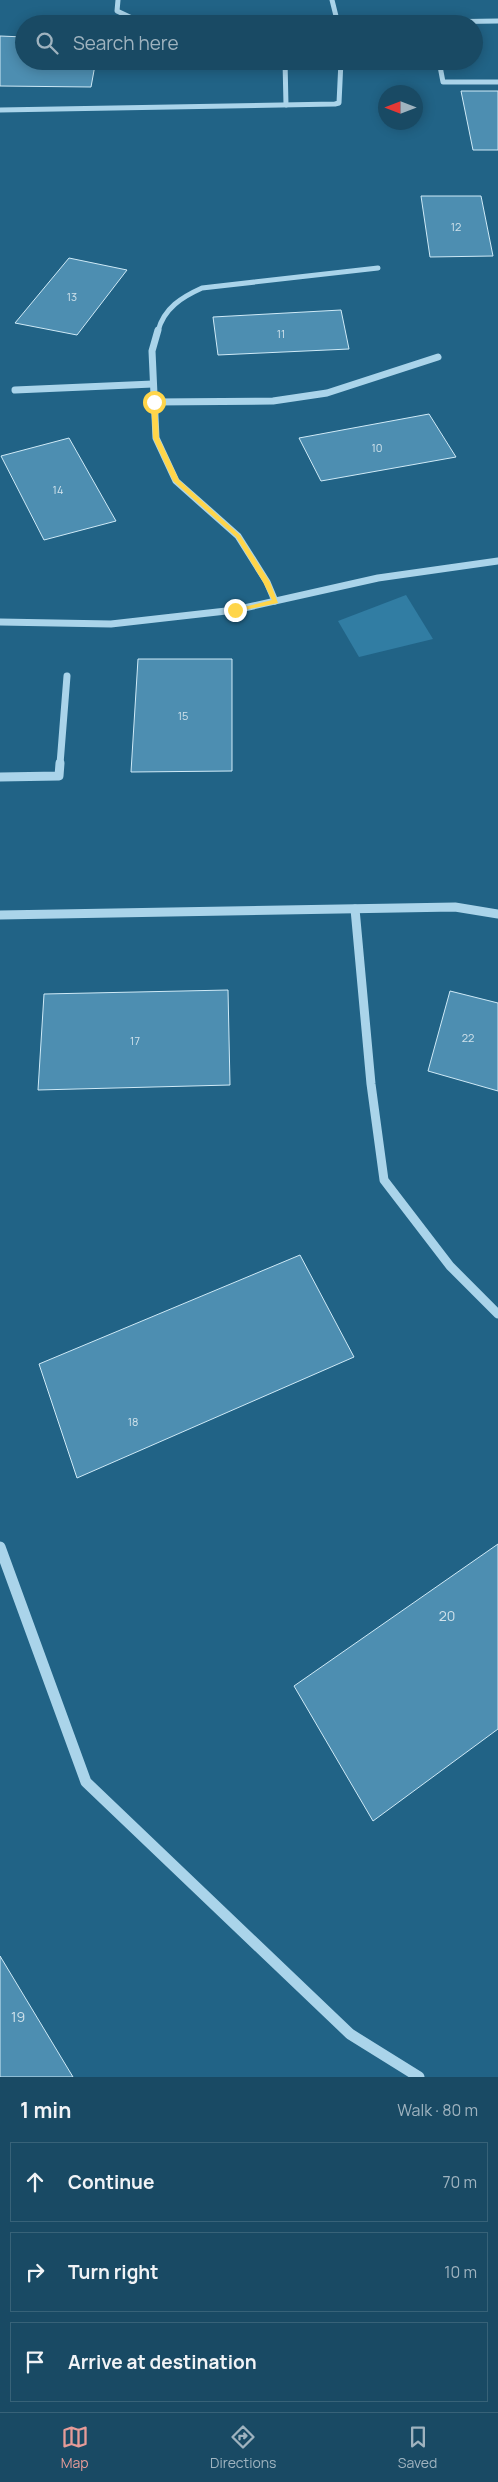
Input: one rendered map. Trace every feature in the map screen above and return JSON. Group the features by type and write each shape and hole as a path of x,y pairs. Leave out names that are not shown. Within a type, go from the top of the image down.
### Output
{"street":[{"path":"118,0 117,11 126,15"},
{"path":"332,0 336,15"},
{"path":"483,21 498,21"},
{"path":"285,70 286,105"},
{"path":"0,110 339,103 341,70"},
{"path":"441,70 443,82 498,82"},
{"path":"276,601 267,582 238,536 176,481 156,438 152,351 161,320 181,298 202,288 378,268"},
{"path":"154,402 273,401 326,393 438,357"},
{"path":"15,390 153,384"},
{"path":"0,622 111,624 235,610 378,578 498,561"},
{"path":"0,777 59,776 67,676"},
{"path":"0,915 455,907 498,914"},
{"path":"355,909 370,1084 384,1180 450,1266 498,1314"},
{"path":"0,1547 86,1782 350,2034 419,2077"}],"shaded area":[{"path":"406,595 433,639 359,657 338,621"}],"building":[{"path":"0,36 15,37 15,70 94,70 91,87 0,86"},
{"path":"461,91 498,91 498,150 473,150"},
{"path":"421,196 481,196 493,256 430,257"},
{"path":"69,258 127,270 77,335 15,323"},
{"path":"341,310 349,349 218,355 213,317"},
{"path":"429,414 456,457 321,481 299,438"},
{"path":"69,438 116,521 44,540 1,456"},
{"path":"138,659 232,659 232,771 131,772"},
{"path":"228,990 230,1085 38,1090 44,994"},
{"path":"450,991 498,1003 498,1091 428,1071"},
{"path":"300,1255 354,1357 77,1478 39,1364"},
{"path":"498,1544 498,1729 373,1821 294,1686"},
{"path":"0,1956 73,2077 0,2077"}],"route":[{"path":"154,402 156,438 176,481 238,536 267,582 276,601 235,610"}]}
